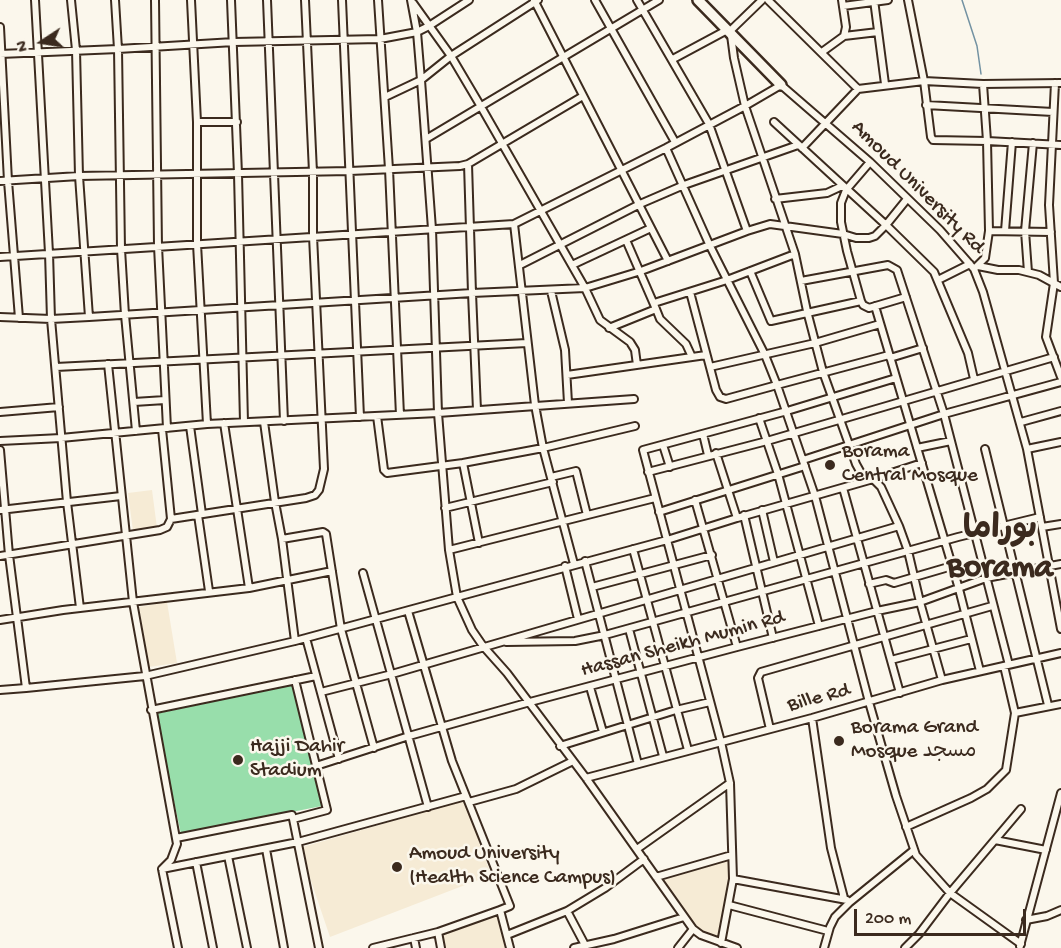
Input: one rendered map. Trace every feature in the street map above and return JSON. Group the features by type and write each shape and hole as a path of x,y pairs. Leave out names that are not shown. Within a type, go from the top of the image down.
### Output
{"street":[{"path":"35,0 51,319 67,502 80,608"},
{"path":"71,0 76,50 79,176 89,317"},
{"path":"115,0 118,49 121,249 136,431"},
{"path":"0,556 160,530 166,527 171,519 158,246 155,0"},
{"path":"191,0 197,122 197,244 207,424"},
{"path":"231,0 237,122 244,422"},
{"path":"267,0 284,421"},
{"path":"171,519 306,498 315,495 319,490 324,469 315,302 313,172 306,0"},
{"path":"342,0 360,417"},
{"path":"378,0 389,169 400,415"},
{"path":"411,0 451,56 480,105 561,245 600,320 633,346 638,365"},
{"path":"411,0 417,32 428,166 438,413 449,550 457,597 472,630 483,646 530,702 693,929 701,936 737,948"},
{"path":"1,53 234,42 380,39 417,32 469,0"},
{"path":"595,0 675,142"},
{"path":"637,0 709,124 747,231"},
{"path":"426,139 659,0"},
{"name":"Amoud University Rd","path":"698,0 781,85 870,162 974,266 1021,422 1061,629"},
{"path":"673,59 729,32 762,0"},
{"path":"768,0 858,89"},
{"path":"844,36 846,27 843,3 888,0"},
{"path":"908,0 933,140 1061,145"},
{"path":"385,97 421,80 451,56 536,1 668,261"},
{"path":"874,1 885,84"},
{"path":"0,27 4,181 15,256 19,318"},
{"path":"729,32 745,106 795,254 815,344 839,419 861,473 873,479 881,487 899,526 908,551 942,680"},
{"path":"822,52 844,36 878,32"},
{"path":"520,265 640,204 684,185 800,146 827,123 858,89 924,81 983,84 1058,83 1053,112 1048,205 1054,283 1046,337 1061,380 1012,397 944,414 849,445 778,474 659,512"},
{"path":"938,280 974,266 985,258 989,231 983,84"},
{"path":"0,257 514,224 666,148 781,85"},
{"path":"4,181 79,176 238,174 460,166 468,164 584,96"},
{"path":"926,105 1053,112"},
{"path":"197,122 237,122"},
{"path":"774,122 934,272 970,358 974,379"},
{"path":"1005,231 1012,142"},
{"path":"1028,272 1025,231 1033,143"},
{"path":"666,148 710,246 765,355 795,432 836,571 869,702 914,850 950,893 1020,946 1061,794"},
{"path":"775,199 827,193 844,188 870,162"},
{"path":"468,164 477,410"},
{"path":"844,188 841,202 843,234 861,301 867,307 906,297"},
{"path":"0,317 51,319 472,292 585,288 641,271 770,224 843,234 856,238 869,238 875,236 886,225 907,199"},
{"path":"514,224 535,405 543,448 574,564"},
{"path":"572,265 651,228"},
{"path":"989,231 1051,232"},
{"path":"626,240 660,319 686,345 692,357"},
{"path":"609,327 690,292 795,254"},
{"path":"801,281 873,267 891,266 897,270 944,414 1007,666 1015,713 1008,763 1002,776 971,798 906,826"},
{"path":"974,266 1039,274 1061,287"},
{"path":"750,271 771,321 807,311 861,301"},
{"path":"551,291 564,350 568,403"},
{"path":"690,292 716,390 723,399 923,348"},
{"path":"875,306 959,589 980,671"},
{"path":"710,367 815,344 880,324"},
{"path":"56,367 527,343"},
{"path":"567,375 706,355"},
{"path":"648,472 767,441 1054,357"},
{"path":"108,364 133,602 176,838 175,853 162,869"},
{"path":"720,943 733,879 730,783 643,450 833,398 896,378"},
{"path":"0,441 61,438 207,424 322,420 634,399"},
{"path":"134,402 165,400"},
{"path":"0,412 59,407"},
{"path":"1021,422 1061,411"},
{"path":"377,416 384,473 463,463 543,448 636,426"},
{"path":"759,418 778,474 819,626"},
{"path":"264,422 296,641"},
{"path":"224,423 249,588"},
{"path":"190,426 209,591"},
{"path":"703,434 740,516 756,568 772,638"},
{"path":"917,448 951,441"},
{"path":"1027,449 1061,442"},
{"path":"663,445 669,467"},
{"path":"985,449 1048,705"},
{"path":"0,450 2,509 26,687"},
{"path":"463,463 479,543"},
{"path":"0,690 145,676 296,641 667,540 740,516 843,488 922,463"},
{"path":"446,508 576,471 587,515"},
{"path":"843,488 900,693"},
{"path":"2,509 121,496"},
{"path":"449,550 655,498"},
{"path":"696,500 736,647"},
{"path":"762,510 774,562"},
{"path":"497,642 575,641 605,635 975,532 1040,517"},
{"path":"1042,527 1061,524"},
{"path":"321,693 899,526"},
{"path":"282,539 325,532 341,629 374,747"},
{"path":"633,549 688,750"},
{"path":"592,587 712,555"},
{"path":"585,561 638,764"},
{"name":"Hassan Sheikh Mumin Rd","path":"316,766 409,736 530,702 877,611 920,603 986,578 1061,564"},
{"path":"565,566 578,619"},
{"path":"869,584 886,580 894,583 952,566"},
{"path":"0,620 209,591 249,588 332,571"},
{"path":"363,573 428,807"},
{"path":"770,729 759,673 992,606"},
{"path":"373,948 438,932 510,906 441,727 408,611"},
{"path":"629,629 663,756"},
{"path":"306,638 339,759"},
{"path":"891,660 971,639"},
{"name":"Bille Rd","path":"586,778 812,718 942,680 1061,653"},
{"path":"151,710 316,676"},
{"path":"293,819 327,810 295,680"},
{"path":"590,687 603,732"},
{"path":"560,746 676,710 710,702"},
{"path":"1015,713 1061,704"},
{"path":"812,718 831,848 847,900"},
{"path":"162,869 298,842 428,807 516,789 573,761"},
{"path":"637,849 730,783"},
{"path":"905,948 1021,809"},
{"path":"176,838 292,815 319,948"},
{"path":"995,840 1046,850"},
{"path":"266,849 284,948"},
{"path":"824,948 828,931 847,900 914,850"},
{"path":"656,877 732,855"},
{"path":"228,856 247,948"},
{"path":"507,935 567,911 605,888 644,859"},
{"path":"196,862 213,948"},
{"path":"162,869 178,948"},
{"path":"733,879 847,900"},
{"path":"729,905 828,931"},
{"path":"500,910 510,948"},
{"path":"1026,920 1047,916 1061,910"},
{"path":"567,911 585,945"},
{"path":"574,948 614,939 684,917"},
{"path":"678,948 693,929"},
{"path":"438,932 441,948"},
{"path":"414,938 416,948"},
{"path":"614,939 616,948"}],"shaded area":[{"path":"152,490 157,528 133,531 128,493"},
{"path":"167,602 177,663 149,667 139,607"},
{"name":"Amoud University (Health Science Campus)","path":"465,800 491,875 330,937 304,860 303,847"},
{"path":"729,858 730,879 726,906 717,938 701,930 685,913 662,879"},
{"path":"497,915 506,948 444,948 442,934"}],"green space":[{"name":"Hajji Dahir Stadium","path":"292,685 322,806 181,834 155,714"}],"waterway":[{"path":"962,0 977,46 981,74"}],"place":[{"name":"Borama Central Mosque","path":"830,465"},
{"name":"Borama Grand Mosque مسجد","path":"839,741"},
{"name":"Hajji Dahir Stadium","path":"238,760"},
{"name":"Amoud University (Health Science Campus)","path":"397,867"}],"district":[{"name":"بوراما Borama","path":"1000,551"}]}
